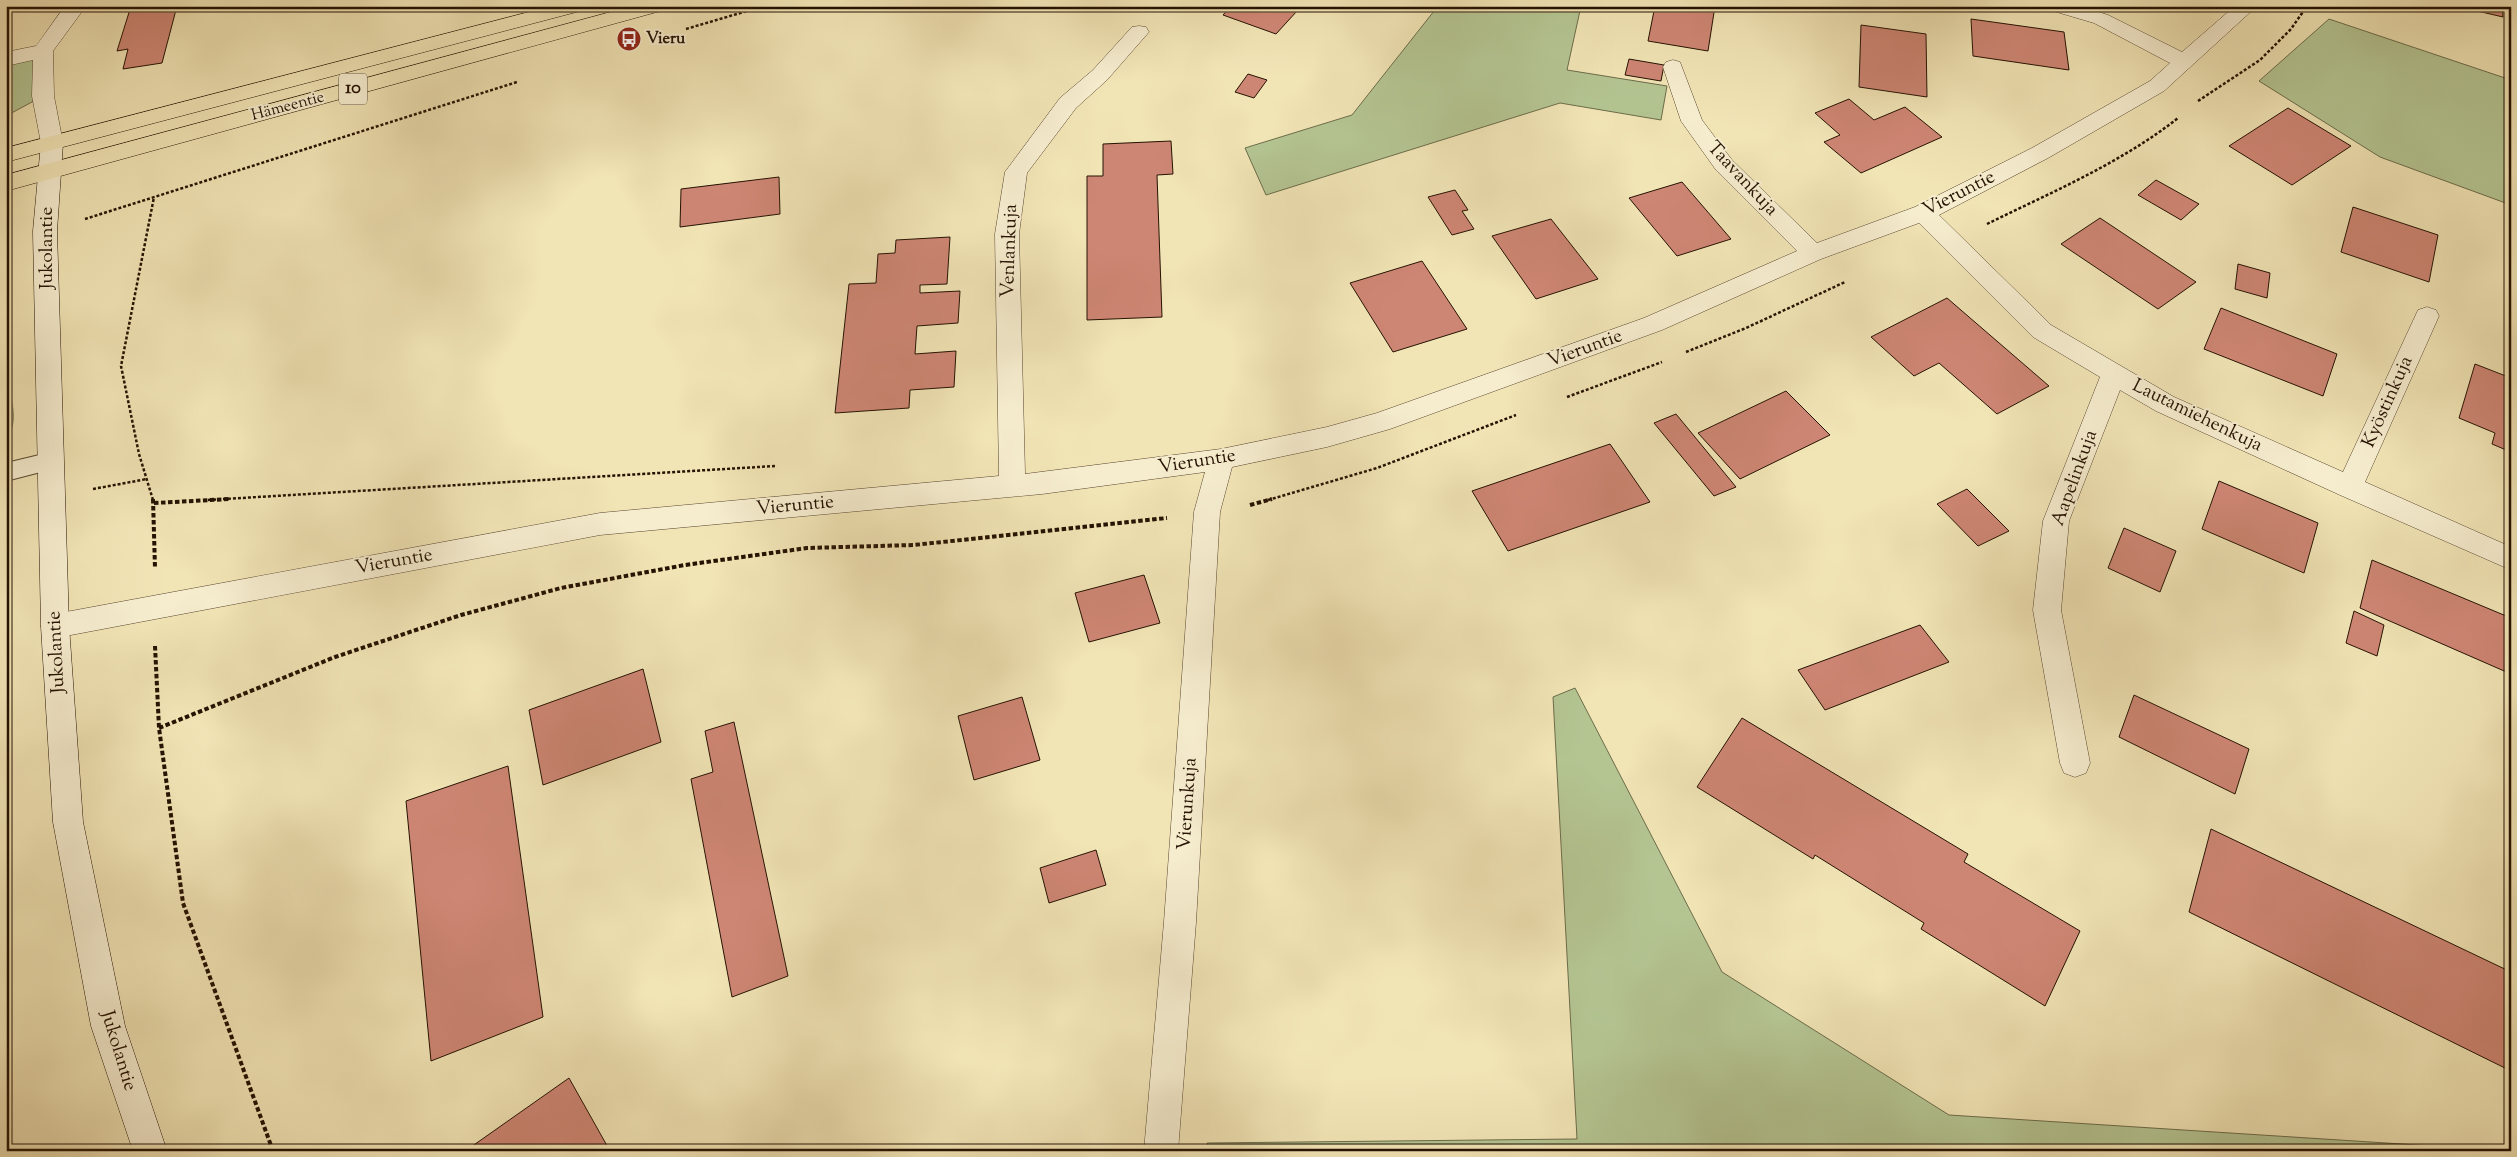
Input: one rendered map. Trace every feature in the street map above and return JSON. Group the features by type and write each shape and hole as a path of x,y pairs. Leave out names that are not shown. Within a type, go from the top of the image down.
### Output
{"highway":[{"name":"Hämeentie","path":"6,155 577,6"},
{"name":"Hämeentie","path":"6,184 657,6"}],"street":[{"path":"6,59 43,51 76,6"},
{"path":"2057,6 2101,19 2185,62"},
{"name":"Vieruntie","path":"55,626 600,524 1012,486 1221,459 1326,437 1381,422 1653,324 1813,253 1923,213 2040,152 2157,86 2247,6"},
{"name":"Venlankuja","path":"1012,486 1007,234 1016,172 1068,103 1100,75 1139,32"},
{"name":"Jukolantie","path":"43,51 43,96 52,144 45,232 55,626 68,822 108,1026 150,1151"},
{"name":"Taavankuja","path":"1672,67 1692,121 1724,165 1813,253"},
{"name":"Lautamiehenkuja","path":"1923,213 2042,331 2114,374 2165,404 2511,559"},
{"name":"Kyöstinkuja","path":"2349,488 2427,316"},
{"name":"Aapelinkuja","path":"2074,763 2047,610 2056,521 2114,374"},
{"name":"Vierunkuja","path":"1161,1151 1180,922 1207,512 1221,459"}],"lane":[{"path":"6,472 52,461"}],"path":[{"path":"683,30 764,6"},
{"path":"45,232 520,81"},
{"path":"154,197 121,366 138,454 154,503 156,533"},
{"path":"154,503 783,466"},
{"path":"53,496 147,479"},
{"path":"156,688 159,728 183,903 273,1151"}],"green space":[{"path":"1438,6 1581,6 1567,70 1667,86 1661,120 1560,103 1266,195 1245,148 1352,115"},
{"path":"2329,19 2511,80 2511,205 2380,157 2259,81"},
{"path":"43,51 43,96 6,116 6,59"},
{"path":"6,375 13,417 10,433 6,440"},
{"path":"1575,688 1722,972 1949,1115 2511,1151 1210,1151 1207,1143 1577,1139 1553,697"}],"building":[{"path":"131,6 177,6 162,63 123,69 128,49 117,51"},
{"path":"1231,6 1285,6 1297,11 1276,34 1223,15"},
{"path":"1655,6 1715,6 1708,51 1648,41"},
{"path":"2456,6 2502,6 2503,17"},
{"path":"1971,19 2064,32 2069,70 1973,56"},
{"path":"1861,25 1926,34 1927,97 1859,87"},
{"path":"1629,59 1664,65 1661,81 1625,75"},
{"path":"1248,74 1267,80 1254,98 1235,92"},
{"path":"1849,99 1874,120 1905,107 1942,137 1861,173 1824,142 1840,135 1815,113"},
{"path":"2288,108 2351,146 2292,185 2229,146"},
{"path":"1171,141 1173,174 1157,175 1162,317 1087,320 1087,176 1103,176 1103,144"},
{"path":"779,177 780,214 680,227 681,189"},
{"path":"2156,180 2199,204 2181,220 2138,195"},
{"path":"1682,182 1731,239 1677,256 1629,198"},
{"path":"1455,190 1468,210 1462,211 1474,229 1452,235 1428,197"},
{"path":"2353,207 2438,235 2429,282 2341,252"},
{"path":"2100,218 2196,282 2158,309 2061,244"},
{"path":"1551,219 1598,279 1536,299 1492,236"},
{"path":"950,237 947,284 920,285 920,293 960,291 958,323 917,326 915,354 956,351 954,387 910,390 909,408 835,413 849,284 876,283 878,254 895,253 896,240"},
{"path":"1422,261 1467,329 1393,352 1350,283"},
{"path":"2238,264 2270,273 2267,298 2235,289"},
{"path":"2511,285 2511,315 2506,314"},
{"path":"1947,298 2049,386 1997,414 1939,363 1914,376 1871,337"},
{"path":"2221,308 2337,354 2323,396 2204,349"},
{"path":"2475,364 2511,378 2511,452 2492,444 2495,433 2459,418"},
{"path":"1786,391 1830,435 1740,479 1698,433"},
{"path":"1676,414 1736,487 1714,496 1654,423"},
{"path":"1610,444 1650,502 1508,551 1472,491"},
{"path":"2219,481 2318,523 2304,573 2202,529"},
{"path":"1967,489 2009,531 1978,546 1937,504"},
{"path":"2124,528 2176,551 2160,592 2108,568"},
{"path":"2372,560 2511,618 2511,674 2360,608"},
{"path":"1144,575 1160,623 1089,642 1075,593"},
{"path":"2354,611 2384,625 2377,656 2346,643"},
{"path":"1920,625 1949,662 1825,710 1798,670"},
{"path":"643,669 661,742 543,785 529,710"},
{"path":"2134,695 2249,749 2235,794 2119,737"},
{"path":"1022,697 1040,760 974,780 958,716"},
{"path":"1742,718 1968,854 1964,862 2080,931 2045,1006 1921,929 1924,923 1815,855 1813,859 1697,787"},
{"path":"734,722 788,976 732,997 691,779 713,772 705,731"},
{"path":"508,766 543,1017 431,1061 406,801"},
{"path":"2211,829 2511,972 2511,1071 2189,912"},
{"path":"1096,850 1106,885 1049,903 1040,868"},
{"path":"569,1078 610,1151 473,1151 471,1147"}],"place":[{"name":"Vieru","path":"629,39"}]}
